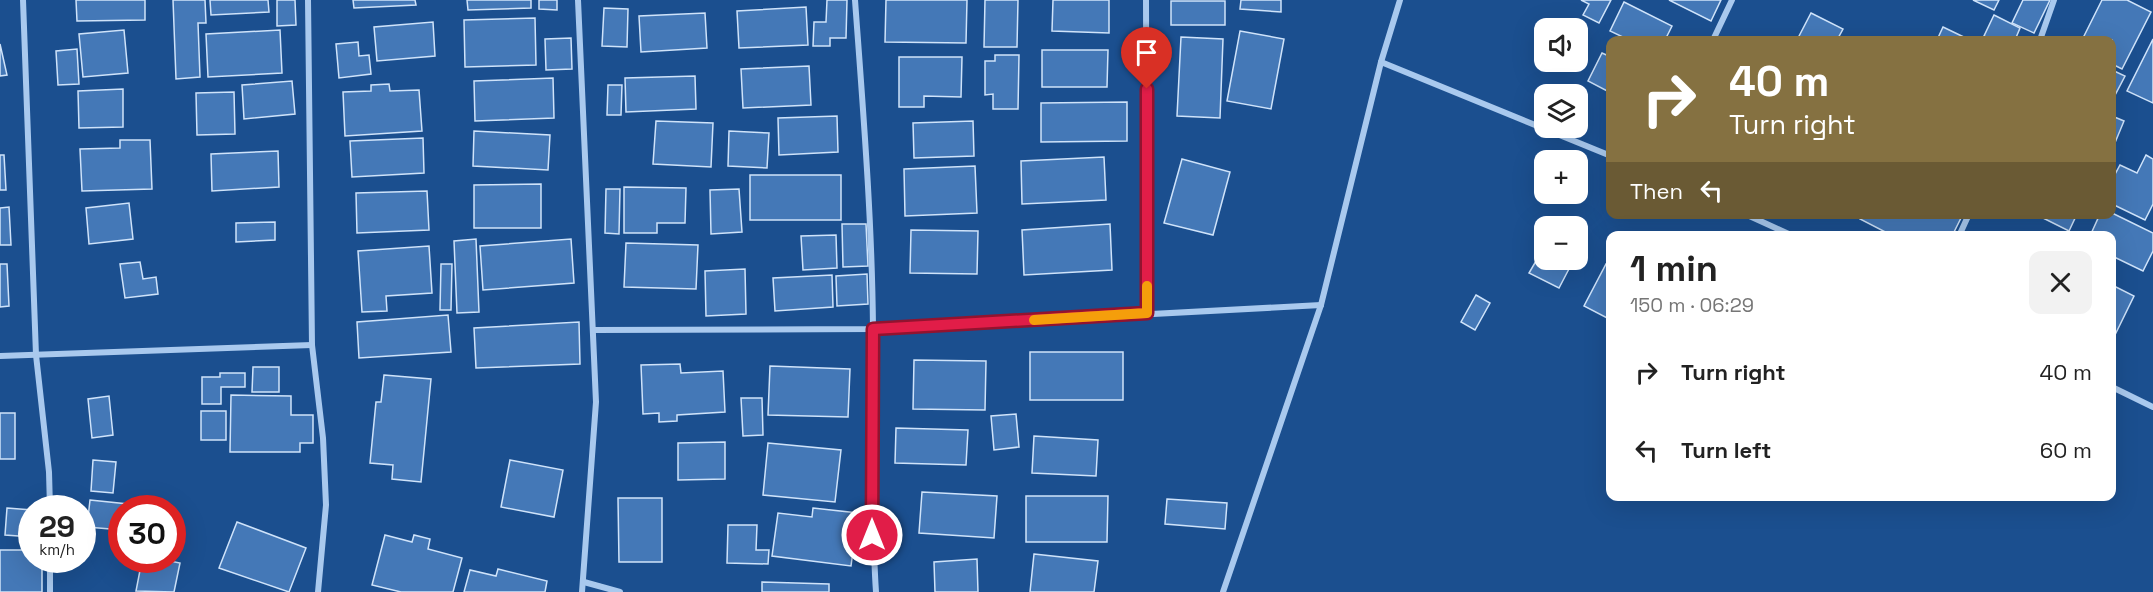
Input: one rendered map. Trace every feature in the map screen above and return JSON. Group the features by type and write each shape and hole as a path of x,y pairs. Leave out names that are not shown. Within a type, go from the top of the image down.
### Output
{"street":[{"path":"23,0 36,355 50,472 50,495"},
{"path":"308,0 312,345 323,438 326,505 318,592"},
{"path":"578,0 596,402 582,592"},
{"path":"855,0 870,212 873,329 872,535 876,592"},
{"path":"1146,0 1147,313"},
{"path":"1222,592 1321,305 1381,62 1400,0"},
{"path":"1715,36 1732,0"},
{"path":"2041,36 2054,0"},
{"path":"1381,62 1606,154"},
{"path":"1756,219 1782,231"},
{"path":"594,330 873,329 1321,305"},
{"path":"0,356 312,345"},
{"path":"2116,389 2153,407"},
{"path":"50,573 50,592"},
{"path":"584,582 620,592"}],"building":[{"path":"76,0 145,0 145,20 77,21"},
{"path":"173,0 205,0 206,23 198,23 200,77 176,79"},
{"path":"210,0 268,0 269,12 211,15"},
{"path":"277,0 295,0 296,25 277,26"},
{"path":"353,0 415,0 416,5 354,8"},
{"path":"467,0 531,0 531,8 468,10"},
{"path":"539,0 557,0 557,10 539,9"},
{"path":"827,0 847,0 846,38 830,38 830,46 813,46 814,22 826,22"},
{"path":"886,0 967,0 966,43 885,42"},
{"path":"985,0 1018,0 1017,47 984,47"},
{"path":"1053,0 1109,0 1109,33 1052,31"},
{"path":"1241,0 1281,0 1281,12 1240,9"},
{"path":"1581,0 1611,0 1599,23 1583,15 1589,4"},
{"path":"1669,0 1721,0 1711,21"},
{"path":"1973,0 1999,0 1994,10"},
{"path":"2023,0 2050,0 2034,33 2012,23"},
{"path":"2102,0 2127,0 2151,12 2122,69 2116,66 2116,36 2084,36"},
{"path":"1171,1 1225,1 1225,25 1171,25"},
{"path":"1624,2 1672,26 1667,36 1621,36 1610,31"},
{"path":"806,7 808,45 739,48 737,11"},
{"path":"604,8 628,9 627,47 602,46"},
{"path":"705,13 707,48 641,52 639,16"},
{"path":"1811,13 1843,29 1839,36 1799,36"},
{"path":"1994,15 2020,28 2017,36 1984,36"},
{"path":"535,18 536,65 465,67 464,20"},
{"path":"433,22 435,56 377,61 374,27"},
{"path":"1943,27 1962,36 1939,36"},
{"path":"124,30 128,73 83,77 79,34"},
{"path":"280,30 282,73 208,77 206,34"},
{"path":"1240,31 1284,39 1271,109 1227,101"},
{"path":"1181,37 1223,39 1220,118 1177,116"},
{"path":"571,38 572,69 546,70 545,39"},
{"path":"2153,39 2153,103 2127,91"},
{"path":"358,42 359,56 369,55 371,74 339,78 336,44"},
{"path":"0,44 7,75 0,76"},
{"path":"77,49 79,84 58,85 56,51"},
{"path":"1042,50 1108,50 1107,87 1042,87"},
{"path":"1602,53 1606,55 1606,90 1588,81"},
{"path":"995,55 1019,55 1018,109 993,109 993,94 985,95 985,61 995,61"},
{"path":"899,57 962,57 961,97 924,96 924,107 899,107"},
{"path":"809,66 811,105 743,108 741,69"},
{"path":"2116,72 2125,76 2116,93"},
{"path":"695,76 696,109 626,112 625,78"},
{"path":"553,78 554,118 475,121 474,81"},
{"path":"292,81 295,114 244,119 242,85"},
{"path":"389,84 390,91 419,90 422,131 345,136 343,92 371,91 371,85"},
{"path":"608,85 622,85 621,115 607,115"},
{"path":"123,89 123,127 79,128 78,91"},
{"path":"234,92 235,134 197,135 196,93"},
{"path":"1127,102 1127,141 1041,142 1041,103"},
{"path":"837,116 838,152 779,155 778,118"},
{"path":"2116,118 2124,121 2116,140"},
{"path":"656,121 713,123 711,167 653,164"},
{"path":"973,121 974,156 914,158 913,123"},
{"path":"474,131 550,135 548,170 473,166"},
{"path":"729,131 769,133 767,168 728,166"},
{"path":"423,138 424,173 352,177 350,141"},
{"path":"120,140 150,140 152,189 82,191 80,149 120,148"},
{"path":"278,151 279,187 212,191 211,154"},
{"path":"0,155 4,155 6,190 0,190"},
{"path":"2146,155 2153,159 2153,204 2145,220 2116,206 2116,172 2120,165 2137,173"},
{"path":"1104,157 1106,200 1022,204 1021,161"},
{"path":"1182,159 1230,172 1213,235 1164,223"},
{"path":"975,166 977,213 905,216 904,169"},
{"path":"750,175 841,175 841,220 750,220"},
{"path":"541,184 541,228 474,228 474,185"},
{"path":"624,187 686,188 685,223 657,223 657,233 624,233"},
{"path":"606,189 620,189 619,234 605,233"},
{"path":"739,189 742,232 711,234 710,190"},
{"path":"427,191 429,230 357,233 356,193"},
{"path":"129,203 133,239 89,244 86,208"},
{"path":"9,207 11,245 0,245 0,208"},
{"path":"2116,215 2153,233 2153,251 2143,271 2116,258 2116,231 2092,231 2098,219 2116,219"},
{"path":"1860,219 1960,219 1954,231 1883,231"},
{"path":"2045,219 2075,219 2069,231"},
{"path":"275,222 275,240 236,242 236,223"},
{"path":"842,224 866,224 868,266 843,267"},
{"path":"1110,224 1112,270 1024,275 1022,230"},
{"path":"911,230 978,231 977,274 910,273"},
{"path":"836,235 837,268 803,270 801,236"},
{"path":"476,239 479,312 457,313 454,241"},
{"path":"571,239 574,283 483,290 480,246"},
{"path":"626,243 698,245 696,289 624,287"},
{"path":"429,246 432,293 386,296 387,311 362,312 358,251"},
{"path":"140,262 143,279 156,277 158,294 125,298 120,264"},
{"path":"0,264 7,264 9,306 0,307"},
{"path":"441,264 452,264 451,310 440,310"},
{"path":"1534,264 1534,270 1568,270 1559,288 1529,273"},
{"path":"1606,264 1606,317 1584,306"},
{"path":"745,269 746,314 706,316 705,271"},
{"path":"867,274 868,304 837,306 836,276"},
{"path":"832,275 833,307 775,311 773,278"},
{"path":"2116,287 2134,296 2116,333"},
{"path":"1476,295 1490,303 1475,330 1461,322"},
{"path":"448,315 451,352 359,358 357,322"},
{"path":"579,322 580,364 476,368 474,328"},
{"path":"1030,352 1123,352 1123,400 1030,400"},
{"path":"914,360 986,361 985,410 913,409"},
{"path":"680,364 681,373 723,371 725,412 677,415 677,421 659,422 659,413 643,414 641,365"},
{"path":"770,366 850,369 848,417 768,415"},
{"path":"253,367 279,367 279,392 252,392"},
{"path":"220,373 245,373 245,387 221,387 221,404 202,404 202,377 220,377"},
{"path":"384,375 431,379 421,482 392,479 393,465 370,463 376,402 381,402"},
{"path":"231,395 291,396 291,415 313,415 313,443 300,443 300,452 230,452"},
{"path":"109,396 113,435 92,438 88,399"},
{"path":"741,398 762,398 763,435 743,436"},
{"path":"201,411 226,411 226,440 201,440"},
{"path":"0,413 15,413 15,459 0,459"},
{"path":"1016,414 1019,447 994,450 991,416"},
{"path":"896,428 968,430 966,465 895,463"},
{"path":"1034,436 1098,440 1096,476 1032,473"},
{"path":"725,442 725,479 678,480 678,443"},
{"path":"768,443 841,450 835,502 763,495"},
{"path":"93,460 116,462 113,493 91,491"},
{"path":"510,460 563,470 554,517 501,507"},
{"path":"922,492 997,496 994,538 919,533"},
{"path":"1026,496 1108,496 1107,542 1026,542"},
{"path":"618,498 662,498 662,562 619,562"},
{"path":"1167,499 1227,503 1225,529 1165,524"},
{"path":"96,501 108,502 108,529 96,528"},
{"path":"7,508 18,509 18,536 5,535"},
{"path":"813,508 858,513 851,566 772,556 778,513 812,517"},
{"path":"237,522 306,548 289,592 219,568"},
{"path":"728,525 757,525 756,550 769,550 768,564 727,563"},
{"path":"385,535 412,542 414,535 430,539 428,549 462,558 453,592 401,592 372,585"},
{"path":"0,550 18,550 18,573 42,573 42,592 0,592"},
{"path":"1034,554 1098,561 1094,592 1030,592"},
{"path":"977,559 978,592 935,592 934,562"},
{"path":"498,569 547,581 545,592 464,592 470,570 496,576"},
{"path":"139,573 178,573 174,592 136,591"},
{"path":"762,582 829,584 829,592 762,592"}],"slow traffic":[{"path":"1034,320 1147,313 1147,286"}],"route":[{"path":"872,535 873,329 1147,313 1147,89"}]}
